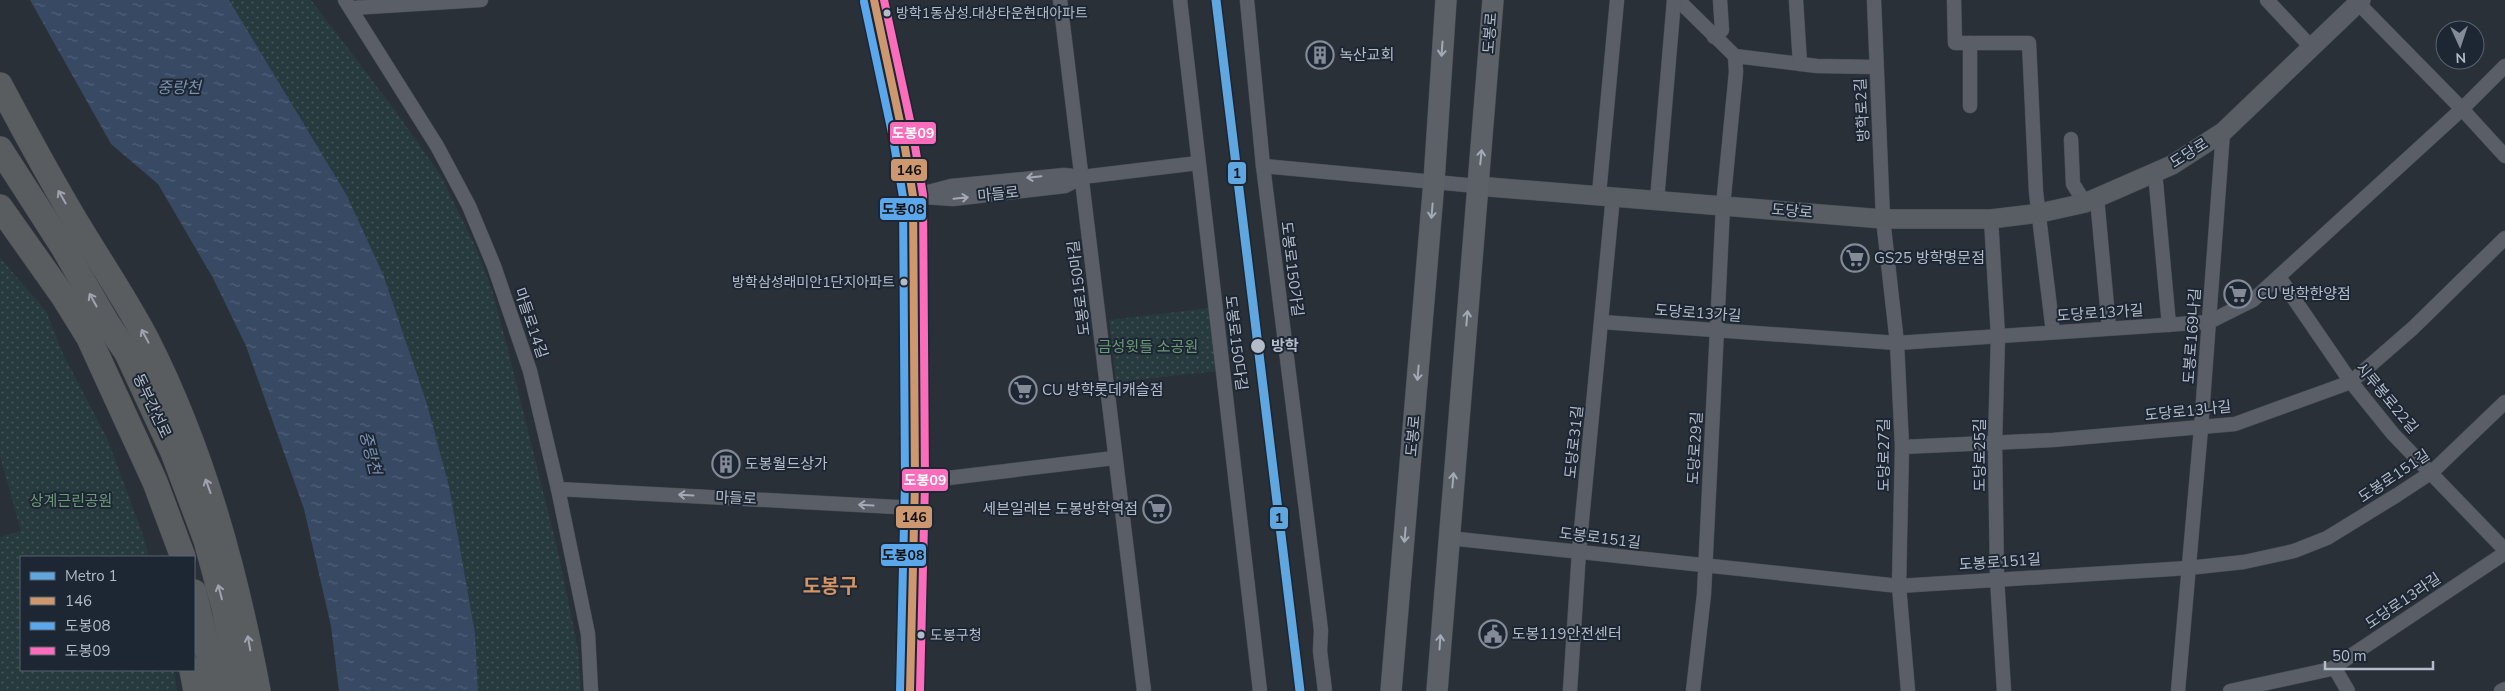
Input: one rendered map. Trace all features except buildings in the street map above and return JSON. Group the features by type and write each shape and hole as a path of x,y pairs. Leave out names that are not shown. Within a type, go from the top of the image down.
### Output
{"highway":[{"path":"0,85 57,189 131,311 173,396 215,506 244,614 258,691"},
{"name":"동부간선로","path":"0,149 63,246 106,323 127,353 173,452 206,540 224,607 240,691"},
{"name":"동부간선로","path":"0,207 63,296 89,338 155,482 183,556"},
{"path":"0,236 63,296"},
{"path":"0,236 26,270 78,348 126,450 163,536 169,556"},
{"path":"195,596 218,691"},
{"path":"192,671 196,691"}],"main road":[{"path":"874,0 903,136 912,196 915,508 910,691"},
{"name":"도봉로","path":"1391,691 1434,181 1446,0"},
{"name":"도봉로","path":"1437,691 1493,0"},
{"name":"도당로","path":"1477,186 1883,219 1991,219 2040,213 2091,200 2172,165 2223,132 2358,1"}],"street":[{"path":"349,4 481,0"},
{"name":"도봉로150마길","path":"1060,0 1114,458 1144,691"},
{"name":"도봉로150다길","path":"1180,0 1260,691"},
{"name":"도봉로150가길","path":"1247,0 1263,166 1320,630 1320,651 1325,691"},
{"path":"1606,195 1617,0"},
{"path":"1657,200 1674,0"},
{"path":"1678,0 1735,56 1800,64 1876,67"},
{"path":"1714,37 1722,30 1720,0"},
{"path":"1796,0 1800,64"},
{"name":"방학로2길","path":"1874,0 1883,219"},
{"path":"1954,0 1955,43 2029,43 2036,192 2053,332"},
{"path":"2267,0 2311,47"},
{"path":"2358,1 2505,156"},
{"name":"마들로14길","path":"349,4 437,146 469,206 494,266 530,371 558,489 585,620 590,660 591,691"},
{"path":"1970,43 1970,106"},
{"path":"1723,206 1736,72 1735,56"},
{"name":"도당로13가길","path":"1602,322 1717,332 1897,343 2209,322 2253,300 2462,109 2505,66"},
{"name":"도봉로169나길","path":"2178,691 2201,428 2223,132"},
{"path":"2071,139 2073,184 2091,200 2110,328"},
{"name":"마들로","path":"912,196 951,186 1064,174 1082,177 1198,163"},
{"path":"1263,166 1477,186"},
{"path":"2156,172 2169,324"},
{"name":"도당로31길","path":"1570,691 1579,551 1602,322 1606,195"},
{"name":"도당로29길","path":"1693,691 1706,567 1723,206"},
{"name":"도당로27길","path":"1883,219 1897,343 1902,448 1899,586 1908,691"},
{"name":"도당로25길","path":"1991,219 1998,336 1995,443 1998,578 2004,691"},
{"name":"도당로13나길","path":"1902,448 1995,443 2235,424 2351,382 2413,328 2505,238"},
{"name":"시루봉로22길","path":"2279,276 2351,382 2393,434 2432,472 2505,552"},
{"name":"도봉로151길","path":"1449,538 1579,551 1706,567 1899,586 1998,578 2188,568 2244,562 2294,551 2327,538 2432,472 2505,402"},
{"path":"915,482 1114,458"},
{"name":"마들로","path":"558,489 915,508"},
{"name":"도당로13라길","path":"2230,691 2334,666 2505,552"},
{"path":"2334,666 2348,691"},
{"path":"2501,691 2505,689"}],"green space":[{"path":"229,0 311,0 394,109 441,176 475,246 491,287 558,552 578,649 581,691 478,691 475,633 449,486 427,404 383,274 346,194"},
{"name":"상계근린공원","path":"0,258 46,311 63,354 107,438 144,538 149,556 20,556 20,671 174,671 177,691 0,691 0,537 21,531 0,456"},
{"name":"금성윗들 소공원","path":"1210,308 1217,371 1116,382 1109,320"}],"water":[{"name":"중랑천","path":"30,0 229,0 346,194 383,274 427,404 449,486 475,633 478,691 339,691 331,626 304,509 246,346 213,278 158,184 111,144"}],"metro line":[{"name":"1","path":"1216,0 1300,691"}],"transit line":[{"name":"146","path":"874,0 903,136 913,196 915,482 910,691"},
{"name":"도봉09","path":"884,0 913,134 923,195 925,482 920,691"},
{"name":"도봉08","path":"864,2 893,138 903,197 905,482 900,691"}],"place":[{"name":"방학1동삼성.대상타운현대아파트","path":"887,13"},
{"name":"녹산교회","path":"1320,55"},
{"name":"GS25 방학명문점","path":"1855,258"},
{"name":"방학삼성래미안1단지아파트","path":"904,282"},
{"name":"CU 방학한양점","path":"2238,294"},
{"name":"방학","path":"1258,346"},
{"name":"CU 방학롯데캐슬점","path":"1023,390"},
{"name":"도봉월드상가","path":"726,464"},
{"name":"세븐일레븐 도봉방학역점","path":"1157,509"},
{"name":"도봉119안전센터","path":"1493,634"},
{"name":"도봉구청","path":"921,635"}],"district":[{"name":"도봉구","path":"830,586"}]}
